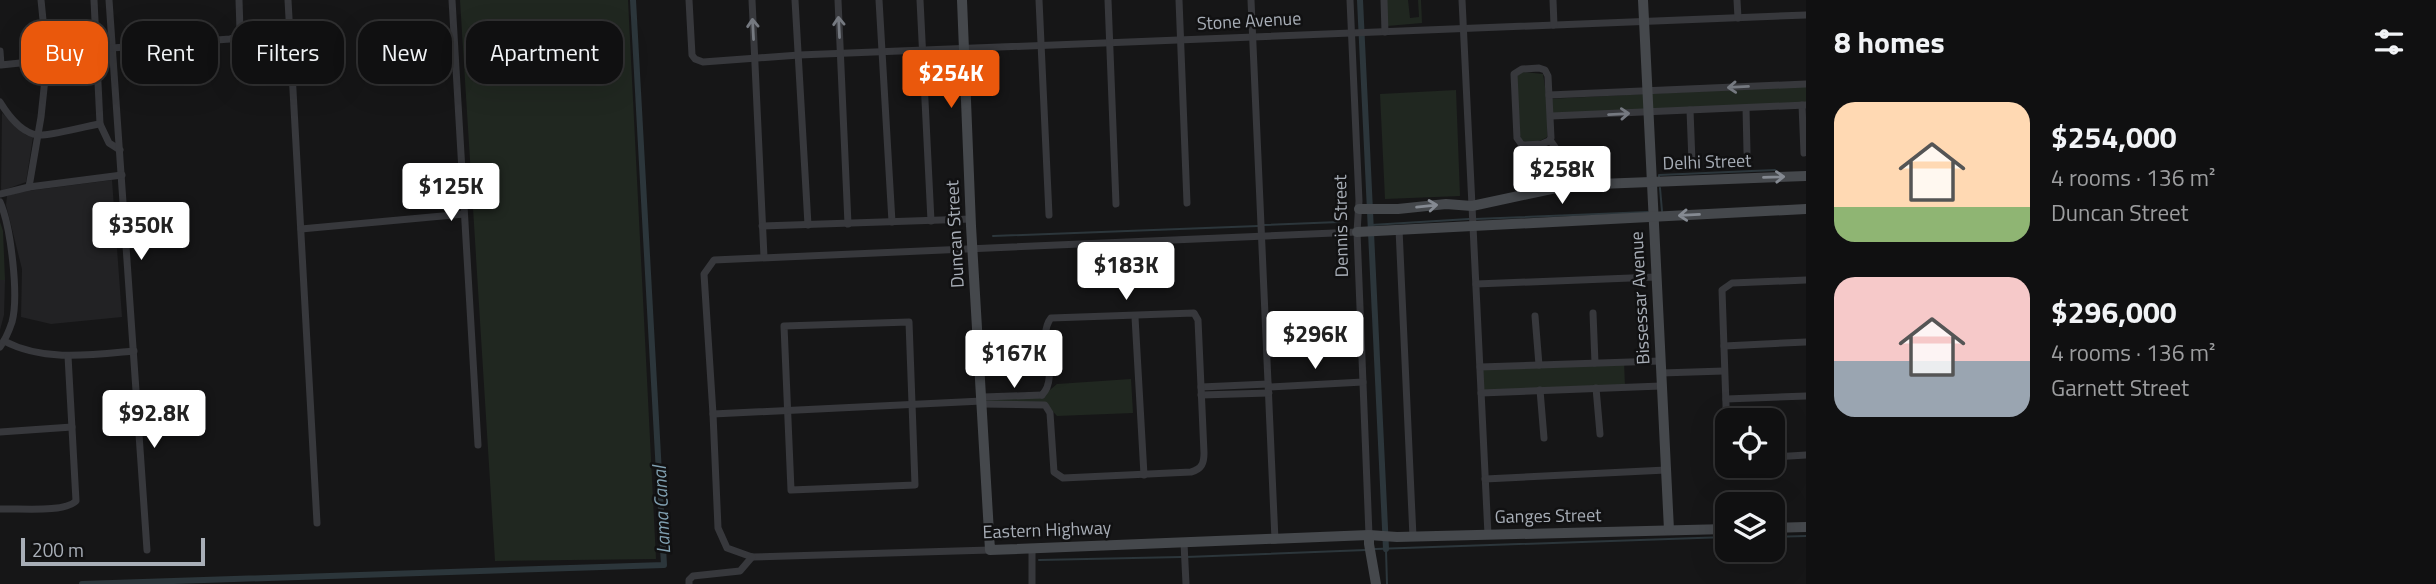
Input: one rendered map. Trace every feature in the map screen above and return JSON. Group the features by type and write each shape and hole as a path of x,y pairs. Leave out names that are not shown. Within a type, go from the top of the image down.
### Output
{"street":[{"path":"41,0 43,21"},
{"path":"94,0 95,21"},
{"path":"109,0 147,550"},
{"path":"112,48 230,39 238,36 239,0"},
{"path":"288,0 317,523"},
{"path":"452,0 478,445"},
{"name":"Stone Avenue","path":"689,0 691,49 695,59 703,62 840,53 1806,15"},
{"path":"752,0 764,257"},
{"path":"796,0 808,225"},
{"path":"838,0 848,224"},
{"path":"879,0 891,222"},
{"path":"920,0 931,221"},
{"name":"Duncan Street","path":"962,0 972,249 990,550"},
{"path":"1039,0 1049,215"},
{"path":"1108,0 1116,204"},
{"path":"1179,0 1187,203"},
{"path":"1251,0 1275,540"},
{"name":"Dennis Street","path":"1350,0 1363,382 1371,542 1376,584"},
{"path":"1384,0 1385,32"},
{"path":"1462,0 1488,535"},
{"path":"1553,0 1554,25"},
{"name":"Bissessar Avenue","path":"1643,0 1669,530"},
{"path":"1737,0 1738,18"},
{"path":"0,51 1,65 21,63"},
{"path":"1550,140 1542,144 1526,145 1518,141 1513,78 1516,71 1545,70 1548,76 1550,140 1555,147 1556,166"},
{"path":"29,187 44,84"},
{"path":"98,84 100,124 109,143 120,150"},
{"path":"1549,95 1806,84"},
{"path":"0,102 16,122 38,135 100,124"},
{"path":"1551,116 1804,105 1804,153"},
{"path":"1746,108 1747,152"},
{"path":"1690,110 1692,162"},
{"path":"0,194 29,187 122,175"},
{"name":"Delhi Street","path":"1358,211 1446,204 1472,217 1556,188 1651,181 1806,176"},
{"path":"0,202 14,278 12,321 2,344 27,352 68,356 134,351"},
{"name":"Delhi Street","path":"1358,230 1399,229 1472,217 1806,209"},
{"path":"302,229 464,214"},
{"path":"762,226 971,222"},
{"path":"1399,229 1413,537"},
{"path":"1042,395 982,401 713,414 704,274 714,260 1262,237 1358,230"},
{"path":"1476,284 1656,276"},
{"path":"1726,408 1720,299 1722,290 1726,286 1740,283 1806,280"},
{"path":"1194,313 1198,320 1201,391 1204,457 1200,468 1191,472 1144,475 1072,479 1057,476 1052,464 1050,413 1042,404 1042,395 1049,384 1047,324 1051,318 1194,313"},
{"path":"1593,313 1595,363"},
{"path":"1535,316 1538,365"},
{"path":"1135,317 1144,475"},
{"path":"909,322 912,404 915,485 790,490 784,326 909,322"},
{"path":"1724,346 1806,342"},
{"path":"0,509 56,508 75,503 78,494 68,356"},
{"path":"1480,368 1660,361"},
{"path":"1661,373 1724,371"},
{"path":"1201,391 1363,382"},
{"path":"1481,393 1661,386"},
{"path":"1596,388 1601,434"},
{"path":"1541,390 1544,438"},
{"path":"1726,399 1806,396"},
{"path":"982,401 1042,404"},
{"name":"Eastern Highway","path":"713,414 718,528 727,548 752,557 1275,540 1371,542"},
{"path":"0,432 72,427"},
{"path":"1785,456 1806,455"},
{"path":"1485,478 1666,470"},
{"path":"1785,528 1806,527"},
{"name":"Ganges Street","path":"1371,542 1397,537 1715,529"},
{"path":"1184,543 1186,584"},
{"path":"1032,548 1032,584"},
{"path":"689,584 693,576 740,571 752,557"}],"shaded area":[{"path":"460,0 628,0 656,559 495,561"},
{"path":"1385,0 1408,0 1410,18 1419,17 1418,0 1421,0 1422,23 1387,26"},
{"path":"1523,72 1543,74 1547,99 1806,86 1806,103 1547,115 1547,137 1527,142 1521,140 1520,135 1516,76"},
{"path":"1456,90 1460,196 1385,199 1380,94"},
{"path":"2,113 26,135 33,137 26,182 1,191"},
{"path":"112,180 122,317 51,324 21,317 22,269 6,205 7,196 19,192"},
{"path":"0,222 3,231 5,280 0,280"},
{"path":"0,280 5,280 4,315 0,330"},
{"path":"1624,361 1625,387 1481,393 1480,367"},
{"path":"1131,379 1133,413 1057,416 1045,403 984,403 984,395 1045,394 1057,384"}],"waterway":[{"name":"Lama Canal","path":"82,584 664,565 633,0"},
{"path":"1360,0 1386,549"},
{"path":"1659,179 1659,175 1775,170"},
{"path":"1660,188 1662,211"},
{"path":"1475,219 1648,212"},
{"path":"1371,225 1469,219"},
{"path":"1264,225 1339,222"},
{"path":"993,236 1258,226"},
{"path":"1785,537 1806,536"},
{"path":"1375,549 1715,537"},
{"path":"1186,557 1366,550"},
{"path":"1386,550 1387,584"},
{"path":"1039,560 1181,557"}]}
